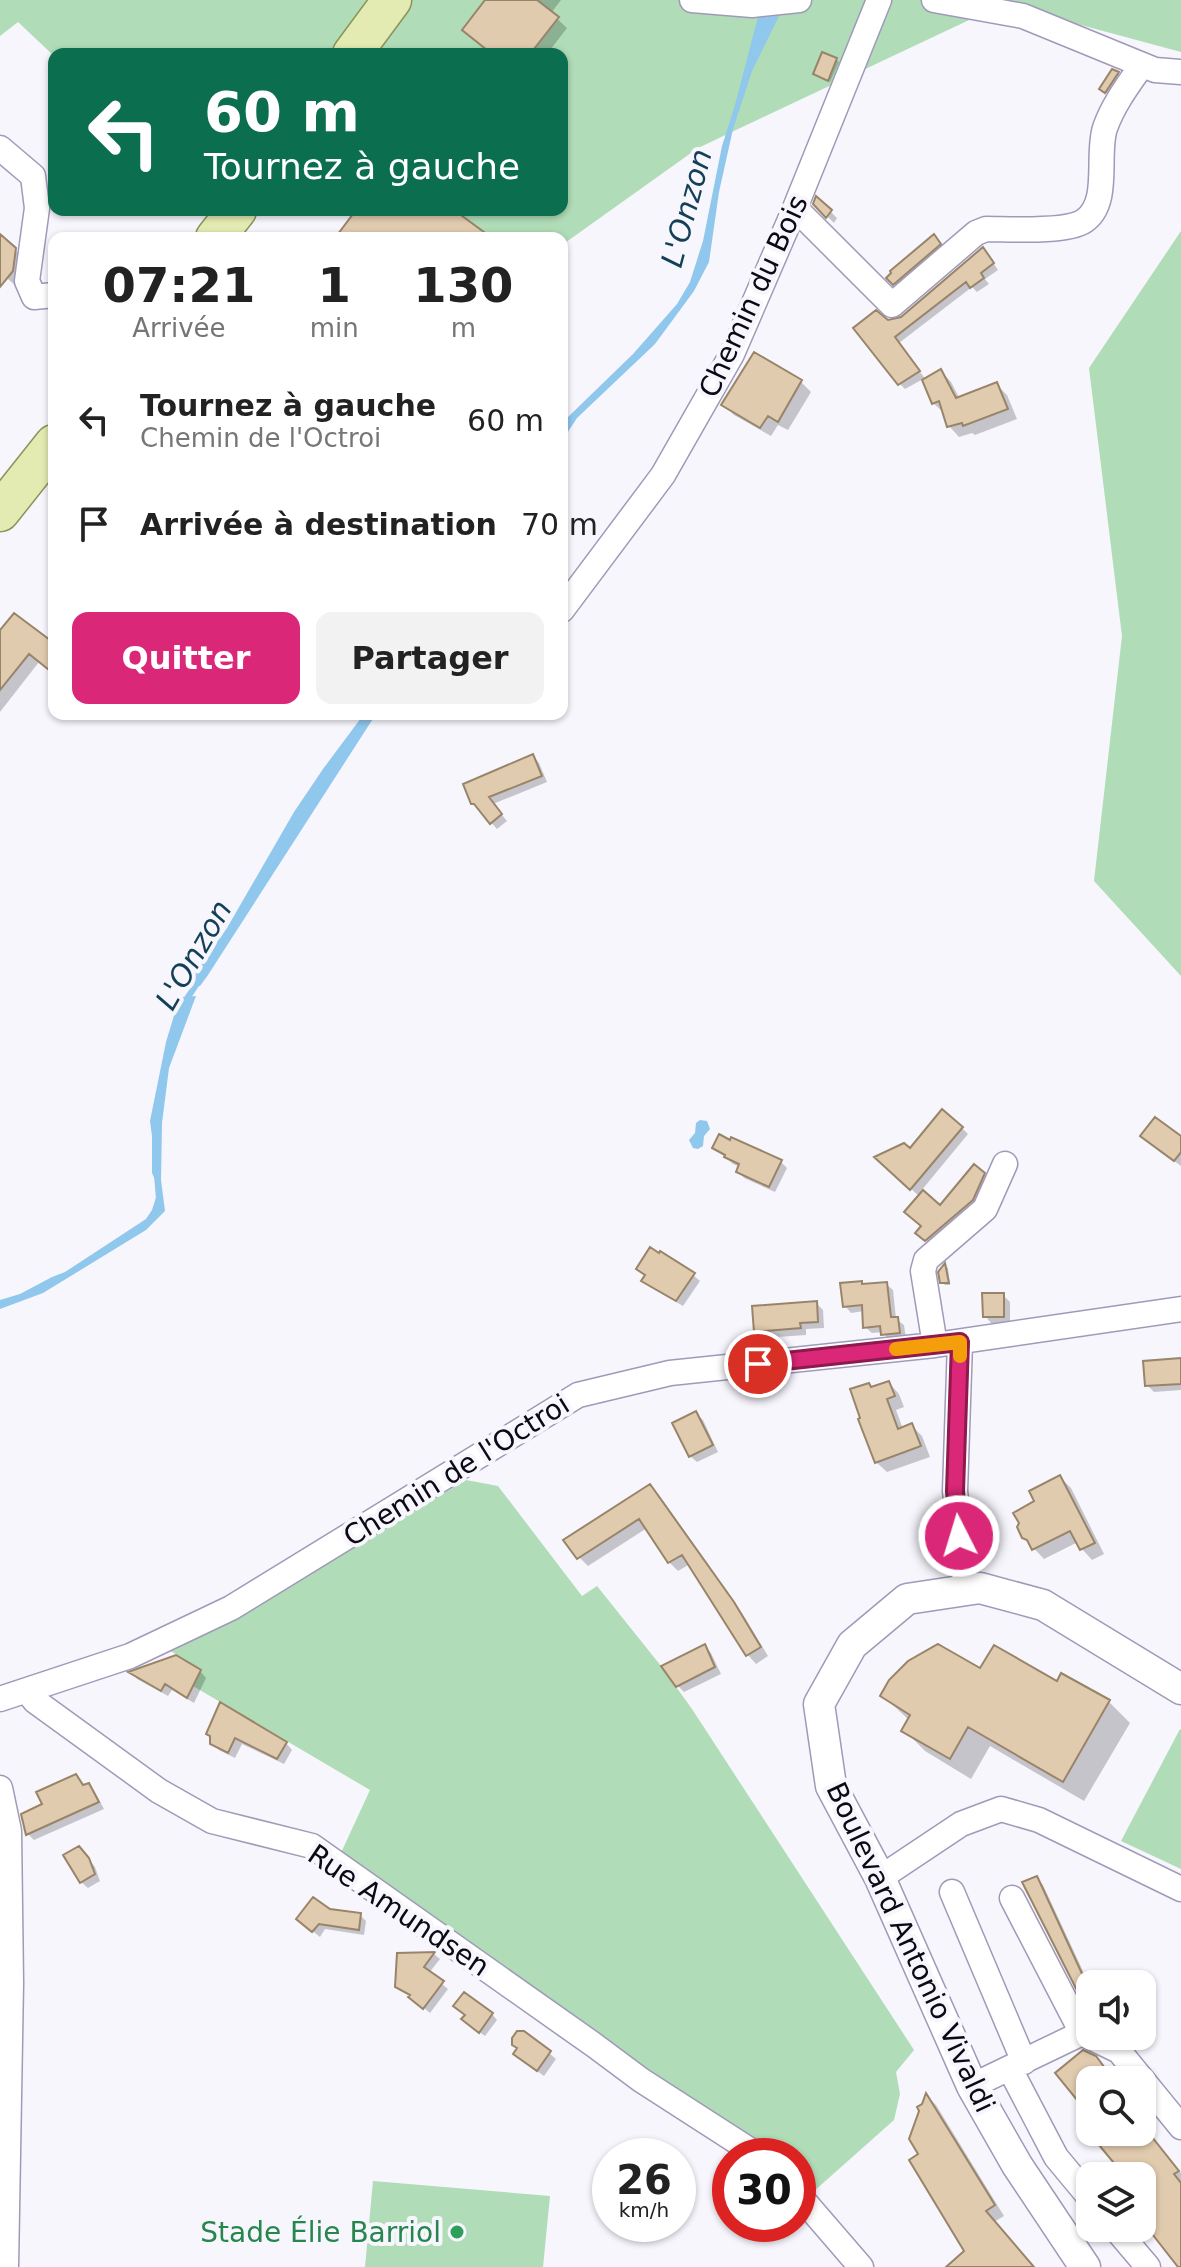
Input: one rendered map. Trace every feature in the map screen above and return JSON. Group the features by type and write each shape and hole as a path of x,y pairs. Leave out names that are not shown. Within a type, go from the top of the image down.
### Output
{"main road":[{"path":"356,48 392,0"},
{"path":"220,232 232,216"},
{"path":"0,512 48,452"}],"street":[{"path":"692,0 752,5 792,1"},
{"path":"877,0 888,0"},
{"name":"Chemin du Bois","path":"568,602 663,475 732,354 795,208 877,0"},
{"path":"934,0 1023,16 1155,70 1181,72"},
{"path":"795,208 892,305 976,233 986,229 1063,228 1084,221 1096,206 1102,183 1104,130 1119,97 1142,65"},
{"path":"0,148 33,176 37,208 27,281 34,297 48,296"},
{"path":"935,1345 923,1271 926,1260 985,1209 1005,1164"},
{"name":"Chemin de l'Octroi","path":"0,1699 130,1656 231,1608 578,1395 670,1373 960,1342 1181,1309"},
{"path":"960,1342 955,1491 966,1590"},
{"name":"Boulevard Antonio Vivaldi","path":"1077,2264 972,2086 880,1878 831,1786 819,1704 852,1645 907,1599 980,1588 1043,1605 1181,1689"},
{"name":"Rue Amundsen","path":"27,1691 48,1711 159,1791 212,1821 312,1846 641,2080 734,2138"},
{"path":"0,1788 9,1831 6,2267"},
{"path":"880,1878 961,1824 1001,1809 1039,1820 1181,1889"},
{"path":"952,1892 1017,2066 1056,2157 1076,2181"},
{"path":"1012,1898 1076,2021"},
{"path":"972,2086 1076,2036"},
{"path":"1117,2050 1181,2127"},
{"path":"816,2215 861,2267"},
{"path":"1127,2242 1148,2267"}],"green space":[{"path":"0,0 1181,0 1181,52 1003,4 698,148 568,241 568,232 445,232 427,216 568,216 568,48 48,50 18,22 0,36"},
{"path":"1181,231 1181,976 1094,881 1122,636 1089,368"},
{"path":"466,1480 498,1486 582,1596 597,1586 661,1666 914,2050 896,2072 900,2094 894,2120 816,2189 816,2138 745,2138 644,2074 340,1855 370,1790 193,1686 201,1670 166,1648 211,1629"},
{"path":"1181,1730 1181,1869 1121,1841"},
{"name":"Stade Élie Barriol","path":"373,2181 550,2196 543,2267 365,2267"}],"water":[{"path":"779,16 752,71 733,129 719,192 709,262 694,291 655,344 577,418 568,432 568,417 633,354 677,304 690,282 703,241 722,146 758,17"},
{"path":"360,720 372,720 208,975 200,986 185,987 227,928 294,812"},
{"path":"196,996 169,1068 162,1123 161,1180 165,1211 146,1230 43,1293 0,1309 0,1300 20,1294 65,1272 146,1219 152,1210 159,1188 152,1173 150,1121 166,1042 183,997"},
{"path":"700,1120 707,1121 710,1129 704,1136 703,1146 698,1149 693,1148 689,1140"}],"building":[{"path":"485,0 537,0 559,17 535,48 484,48 462,30"},
{"path":"822,52 837,58 828,81 813,74"},
{"path":"1112,69 1119,72 1105,93 1099,89"},
{"path":"816,196 832,210 826,218 813,204"},
{"path":"352,216 462,216 484,232 340,232"},
{"path":"0,234 16,248 13,271 0,287"},
{"path":"934,234 941,244 893,285 886,278 890,271"},
{"path":"983,247 994,263 981,273 984,278 970,288 966,282 895,337 920,371 898,385 853,328 876,310 888,320 901,317"},
{"path":"754,352 802,380 778,422 768,416 760,428 721,405"},
{"path":"941,369 956,398 997,382 1008,409 963,426 962,423 947,427 939,401 932,404 922,380"},
{"path":"14,613 48,638 48,669 29,654 0,690 0,630"},
{"path":"533,754 542,776 489,797 502,814 490,824 471,804 463,784"},
{"path":"942,1109 963,1127 910,1190 874,1157 904,1143 910,1148"},
{"path":"1155,1117 1181,1136 1181,1152 1174,1161 1140,1136"},
{"path":"719,1134 782,1160 769,1187 736,1172 739,1164 712,1148"},
{"path":"974,1164 985,1173 973,1200 925,1241 915,1233 921,1226 904,1212 923,1190 940,1205"},
{"path":"650,1247 695,1273 676,1301 641,1281 645,1275 636,1269"},
{"path":"945,1263 949,1283 940,1283 938,1272"},
{"path":"862,1281 862,1284 887,1282 891,1317 898,1317 900,1333 881,1335 880,1326 863,1328 862,1305 843,1307 840,1283"},
{"path":"982,1293 1004,1293 1004,1317 983,1317"},
{"path":"817,1301 818,1322 800,1323 801,1328 754,1332 752,1306"},
{"path":"1181,1358 1181,1384 1145,1386 1143,1361"},
{"path":"889,1381 895,1396 887,1399 898,1429 912,1423 921,1446 875,1463 850,1389"},
{"path":"696,1411 713,1445 689,1457 672,1423"},
{"path":"1060,1475 1095,1543 1080,1550 1070,1531 1032,1550 1027,1540 1022,1538 1013,1513 1034,1501 1029,1491"},
{"path":"650,1484 734,1602 761,1647 746,1656 682,1555 668,1563 639,1519 577,1559 563,1540"},
{"path":"705,1644 715,1667 676,1687 661,1666"},
{"path":"938,1644 980,1668 994,1645 1057,1681 1061,1673 1110,1700 1063,1782 968,1727 950,1759 901,1731 910,1715 880,1696 889,1680 908,1661"},
{"path":"176,1655 201,1670 187,1698 165,1684 161,1691 128,1672"},
{"path":"220,1702 287,1742 277,1759 235,1738 228,1753 210,1744 210,1736 206,1734"},
{"path":"76,1774 83,1785 89,1783 99,1802 26,1835 21,1814 42,1804 36,1792"},
{"path":"79,1846 89,1858 95,1874 80,1883 63,1855"},
{"path":"1037,1876 1080,1970 1076,1970 1076,1988 1022,1882"},
{"path":"313,1897 330,1909 361,1913 359,1930 319,1924 312,1932 296,1919"},
{"path":"435,1952 424,1967 444,1981 423,2009 408,1997 410,1995 395,1987 397,1953"},
{"path":"464,1992 493,2013 479,2033 461,2019 465,2015 453,2006"},
{"path":"517,2031 524,2031 551,2051 537,2071 513,2054 517,2048 512,2045 512,2038"},
{"path":"1083,2050 1096,2056 1104,2066 1076,2066 1076,2099 1055,2073"},
{"path":"926,2093 995,2205 986,2211 1034,2267 946,2267 964,2251 909,2160 918,2154 909,2139 919,2111 917,2107 922,2104"},
{"path":"1156,2142 1179,2171 1174,2174 1181,2183 1181,2267 1156,2239 1156,2162 1113,2162 1100,2146 1156,2146"}],"waterway":[{"name":"L'Onzon","path":"184,1003 198,982"},
{"name":"L'Onzon","path":"157,1175 159,1199"}],"slow traffic":[{"path":"896,1349 960,1342 960,1356"}],"place":[{"name":"Stade Élie Barriol","path":"457,2232"}],"route":[{"path":"758,1364 960,1342 955,1491 959,1536"}]}
